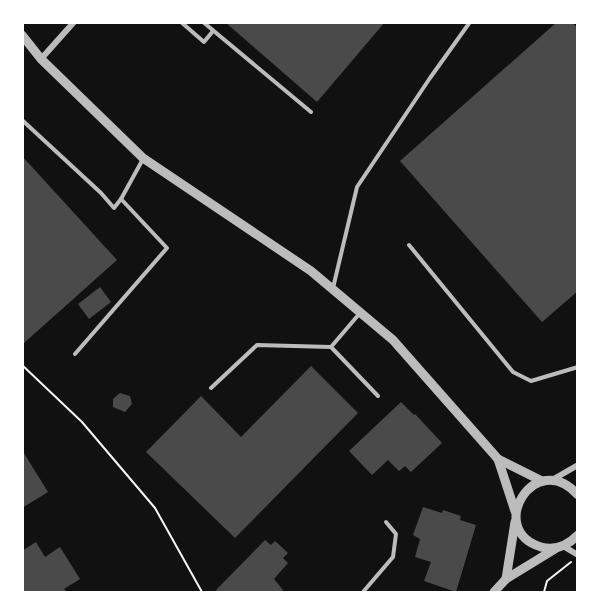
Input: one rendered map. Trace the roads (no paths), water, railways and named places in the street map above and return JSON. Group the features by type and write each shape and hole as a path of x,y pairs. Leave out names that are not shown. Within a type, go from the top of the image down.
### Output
{"street":[{"path":"41,59 74,22"},
{"path":"22,35 41,59 143,158 312,271 393,340 498,459 519,530 526,539 546,548 560,547 578,556"},
{"path":"498,459 547,481 562,483 572,488 578,495"},
{"path":"506,579 518,502 532,486 578,465"},
{"path":"494,592 506,579 578,535"}],"lane":[{"path":"181,22 204,42 213,31"},
{"path":"203,22 310,112"},
{"path":"333,289 357,187 470,22"},
{"path":"22,120 114,208 143,158"},
{"path":"75,354 167,248 121,199"},
{"path":"409,245 513,372 531,381 578,367"},
{"path":"330,347 361,313"},
{"path":"211,387 257,345 330,347 378,396"},
{"path":"363,592 393,557 396,534 386,522"}]}
